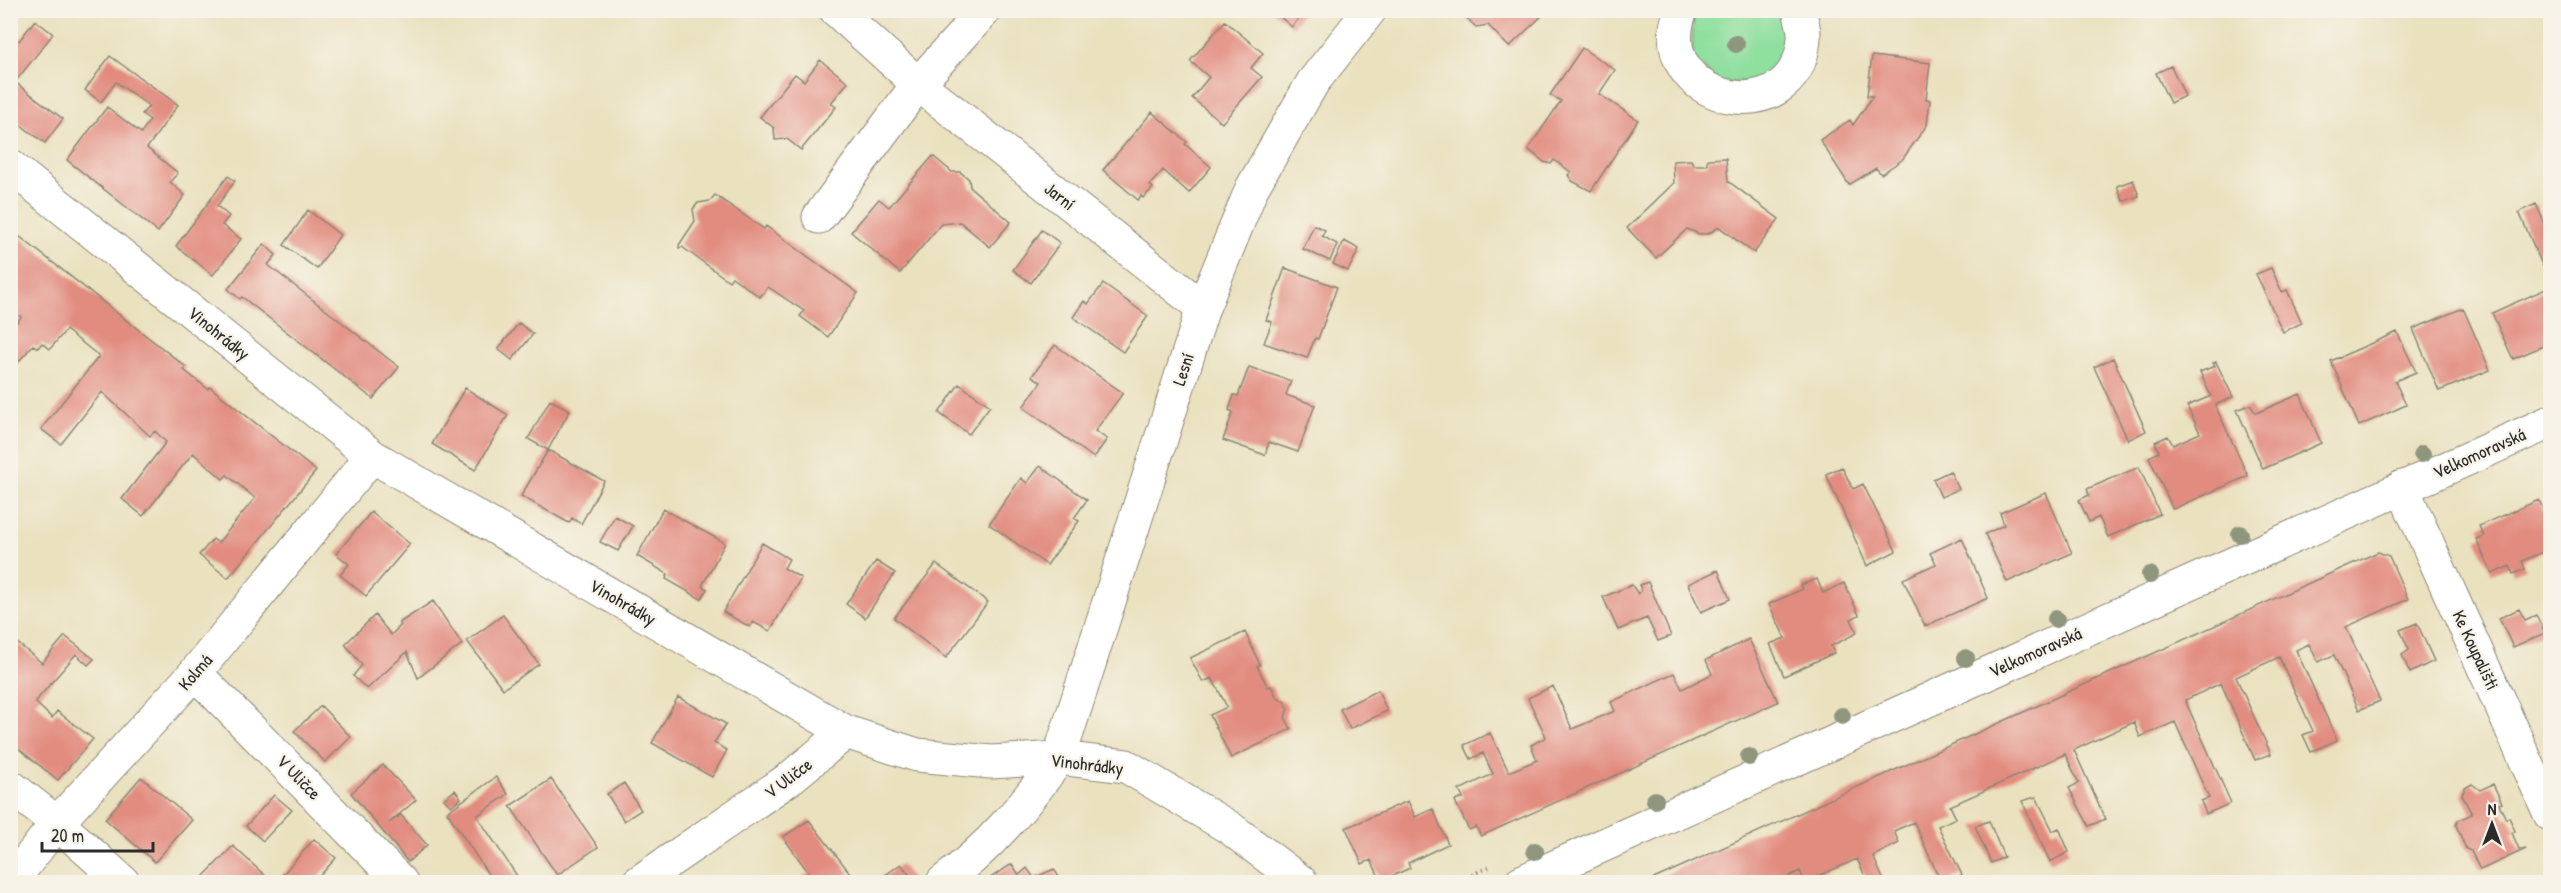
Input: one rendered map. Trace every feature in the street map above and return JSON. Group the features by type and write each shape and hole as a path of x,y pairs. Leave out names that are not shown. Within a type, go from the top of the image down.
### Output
{"street":[{"name":"Jarní","path":"836,10 918,84 1203,308"},
{"path":"819,216 918,84 985,10"},
{"name":"Lesní","path":"1059,758 1203,308 1252,188 1313,82 1370,10"},
{"path":"1681,10 1676,37 1680,59 1692,77 1709,92 1730,98 1760,96 1780,86 1788,77 1800,58 1804,36 1799,10"},
{"name":"Vinohrádky","path":"10,166 372,456 846,732 917,755 991,762 1059,758 1126,766 1230,828 1301,882"},
{"name":"Velkomoravská","path":"1521,882 2550,422"},
{"name":"Kolmá","path":"11,882 57,823 195,673 372,456"},
{"name":"Ke Koupališti","path":"2402,487 2550,814"},
{"name":"V Uličce","path":"195,673 401,882"},
{"name":"V Uličce","path":"639,882 789,778 846,732"},
{"path":"943,882 993,841 1030,798 1059,758"},
{"path":"10,786 57,823 123,882"}],"green space":[{"path":"1693,11 1789,11 1792,47 1770,79 1720,84 1692,58"}],"building":[{"path":"921,10 938,10 931,19"},
{"path":"1272,10 1305,10 1292,27"},
{"path":"1458,10 1548,10 1509,47 1488,25 1476,27"},
{"path":"35,20 53,34 15,82 63,119 45,143 10,117 10,35 19,41"},
{"path":"1225,21 1263,53 1251,68 1262,77 1222,123 1192,98 1209,77 1190,61"},
{"path":"1582,48 1615,70 1599,94 1638,120 1591,191 1572,181 1568,175 1571,172 1554,160 1551,164 1544,162 1528,149 1561,101 1550,95"},
{"path":"110,56 178,105 147,148 178,173 170,182 185,195 158,232 67,160 107,107 141,133 150,120 142,114 149,106 116,82 101,102 85,90"},
{"path":"1872,56 1930,63 1926,99 1930,100 1927,125 1902,160 1881,174 1876,168 1849,185 1820,140 1850,120 1853,125 1873,96 1867,96"},
{"path":"820,60 848,82 831,103 836,107 801,150 787,139 775,140 774,128 760,117 795,74 804,81"},
{"path":"2171,66 2185,96 2170,103 2156,73"},
{"path":"1152,112 1187,142 1185,144 1211,167 1189,193 1163,170 1150,185 1153,188 1138,200 1103,170"},
{"path":"933,156 952,172 960,172 969,179 970,187 1011,222 990,247 960,222 941,224 900,273 851,232 879,199 889,207"},
{"path":"1726,158 1728,181 1779,219 1754,253 1719,227 1708,234 1699,234 1687,229 1656,258 1627,228 1674,183 1673,161 1691,160 1694,165 1706,165 1708,159"},
{"path":"228,176 235,181 217,206 229,216 222,225 241,239 213,275 176,246"},
{"path":"2133,180 2139,196 2123,201 2117,186"},
{"path":"715,195 764,229 766,226 858,293 828,337 800,316 804,311 768,287 760,297 732,277 729,281 682,247 679,248 695,221 693,209 698,203 710,201"},
{"path":"2536,204 2550,236 2550,266 2544,269 2519,212"},
{"path":"308,210 340,235 317,269 284,245"},
{"path":"1314,225 1325,230 1322,236 1337,244 1330,261 1303,249"},
{"path":"10,229 186,367 184,370 208,389 210,387 316,471 228,578 199,555 213,539 218,543 255,498 227,475 223,479 193,453 143,516 122,499 166,442 155,431 150,436 102,392 61,444 41,429 99,356 66,330 50,349 42,343 38,348 33,345 14,367 10,365 10,331 21,317 10,309"},
{"path":"1042,230 1060,243 1031,283 1013,270"},
{"path":"1344,241 1359,249 1348,271 1333,264"},
{"path":"264,244 276,255 268,265 399,367 373,399 242,297 240,299 228,289"},
{"path":"1285,268 1337,287 1318,339 1315,338 1307,358 1264,343 1272,322 1266,320"},
{"path":"2271,268 2282,292 2287,290 2302,323 2283,332 2256,274"},
{"path":"1103,284 1148,316 1123,352 1073,317 1084,301 1088,304"},
{"path":"2550,287 2550,343 2513,359 2492,313"},
{"path":"2463,308 2490,370 2439,391 2413,329"},
{"path":"519,323 533,334 512,360 498,349"},
{"path":"2397,332 2416,372 2395,381 2406,405 2359,426 2331,361"},
{"path":"1055,345 1123,393 1095,431 1107,439 1094,458 1023,407 1041,382 1032,376"},
{"path":"2113,358 2146,431 2128,440 2094,367"},
{"path":"2216,362 2233,397 2215,405 2248,476 2173,509 2149,457 2159,452 2155,442 2168,436 2173,445 2200,433 2187,406 2211,396 2200,372 2215,366 2213,363"},
{"path":"1249,367 1291,381 1286,395 1315,405 1298,452 1269,442 1265,455 1223,440 1233,412 1229,410 1234,395 1238,396"},
{"path":"959,384 990,406 969,434 939,413"},
{"path":"465,388 508,415 475,470 432,444"},
{"path":"2300,394 2321,443 2263,469 2237,410 2250,405 2256,413"},
{"path":"550,400 570,410 548,450 528,439"},
{"path":"548,450 604,481 581,524 572,518 569,523 521,496"},
{"path":"1040,466 1087,500 1074,518 1079,521 1047,565 989,524 1021,478 1027,483"},
{"path":"1842,467 1853,489 1863,484 1896,551 1867,566 1826,474"},
{"path":"2139,467 2160,514 2108,537 2099,517 2089,522 2079,500 2089,495 2087,489"},
{"path":"1950,471 1959,489 1941,497 1933,479"},
{"path":"2046,493 2072,553 2007,582 1985,534 2004,525 2000,513"},
{"path":"2539,500 2550,525 2550,549 2522,561 2525,569 2513,574 2510,566 2492,574 2476,539 2484,536 2479,526"},
{"path":"663,509 725,543 702,586 707,589 701,599 666,579 668,574 637,556"},
{"path":"371,512 410,544 366,596 340,575 349,564 336,554"},
{"path":"615,516 633,526 618,551 600,542"},
{"path":"1962,538 1988,598 1925,626 1903,579 1936,564 1930,553"},
{"path":"762,543 789,559 784,568 801,578 770,631 753,622 750,627 723,612"},
{"path":"2378,552 2389,556 2408,599 2346,627 2380,701 2359,710 2334,655 2318,662 2309,644 2296,650 2337,740 2311,752 2303,735 2313,731 2279,657 2236,677 2271,754 2255,760 2221,683 2185,700 2231,803 2206,814 2201,801 2209,798 2175,722 2140,737 2134,722 2074,750 2105,819 2089,826 2069,788 2079,783 2065,754 1950,806 1956,818 1938,826 1962,875 1946,882 1941,882 1914,822 1894,831 1899,843 1873,856 1884,881 1881,882 1868,882 1857,859 1805,882 1800,871 1789,876 1792,882 1647,882"},
{"path":"876,561 895,573 865,618 846,604"},
{"path":"936,564 988,602 946,658 894,618"},
{"path":"1718,570 1730,599 1701,612 1688,584"},
{"path":"1817,579 1823,593 1844,583 1859,615 1851,619 1857,633 1831,646 1834,653 1784,676 1770,644 1785,638 1769,604 1803,589 1801,585"},
{"path":"1648,582 1671,636 1658,641 1647,618 1618,630 1603,597 1632,585 1638,594 1641,591 1640,585"},
{"path":"433,601 462,644 418,678 407,652 367,689 353,676 362,665 345,644 375,615 391,635 401,625 399,623"},
{"path":"2519,609 2525,620 2536,615 2545,633 2513,647 2499,618"},
{"path":"503,615 539,664 503,689 467,641"},
{"path":"2417,623 2434,661 2410,673 2402,655 2409,650 2400,630"},
{"path":"1245,632 1260,665 1257,666 1268,687 1271,686 1277,698 1284,701 1288,708 1285,717 1291,729 1231,758 1210,715 1227,707 1212,678 1203,682 1190,658"},
{"path":"65,636 94,659 88,665 76,654 35,702 52,718 57,711 93,739 58,780 10,742 10,637 42,663"},
{"path":"1749,639 1778,702 1481,836 1476,827 1469,830 1455,801 1463,798 1459,790 1493,774 1483,753 1471,759 1464,745 1490,733 1509,772 1537,760 1531,745 1546,737 1528,698 1553,686 1572,729 1615,711 1611,702 1674,673 1682,689 1712,674 1706,660"},
{"path":"1378,690 1387,711 1350,729 1340,709"},
{"path":"678,697 726,724 714,743 727,750 712,777 652,743"},
{"path":"321,706 351,737 325,762 294,731"},
{"path":"383,765 416,800 389,823 401,815 427,845 408,862 351,793"},
{"path":"141,777 192,820 155,862 105,819"},
{"path":"496,777 508,794 477,816 521,882 488,882 492,880 447,812"},
{"path":"551,779 598,847 557,875 510,806"},
{"path":"624,783 641,810 624,821 607,794"},
{"path":"2472,784 2480,790 2493,784 2502,803 2499,804 2506,819 2509,817 2515,831 2512,833 2519,849 2526,849 2480,870 2471,851 2466,849 2456,825 2458,820 2472,814 2462,795 2465,788"},
{"path":"455,790 461,798 451,806 444,799"},
{"path":"274,795 292,810 263,841 246,826"},
{"path":"2036,797 2053,831 2059,828 2069,852 2050,862 2022,801"},
{"path":"1408,801 1415,817 1433,809 1448,844 1408,863 1410,868 1381,881 1371,860 1362,864 1346,828"},
{"path":"809,820 850,873 836,882 796,882 809,873 783,837"},
{"path":"1989,821 2004,857 1991,863 1975,826"},
{"path":"314,839 336,858 314,882 276,882"},
{"path":"233,846 272,882 198,882"},
{"path":"901,864 915,882 875,882"},
{"path":"1012,864 1019,875 1027,868 1034,878 1054,869 1062,882 984,882"}]}
